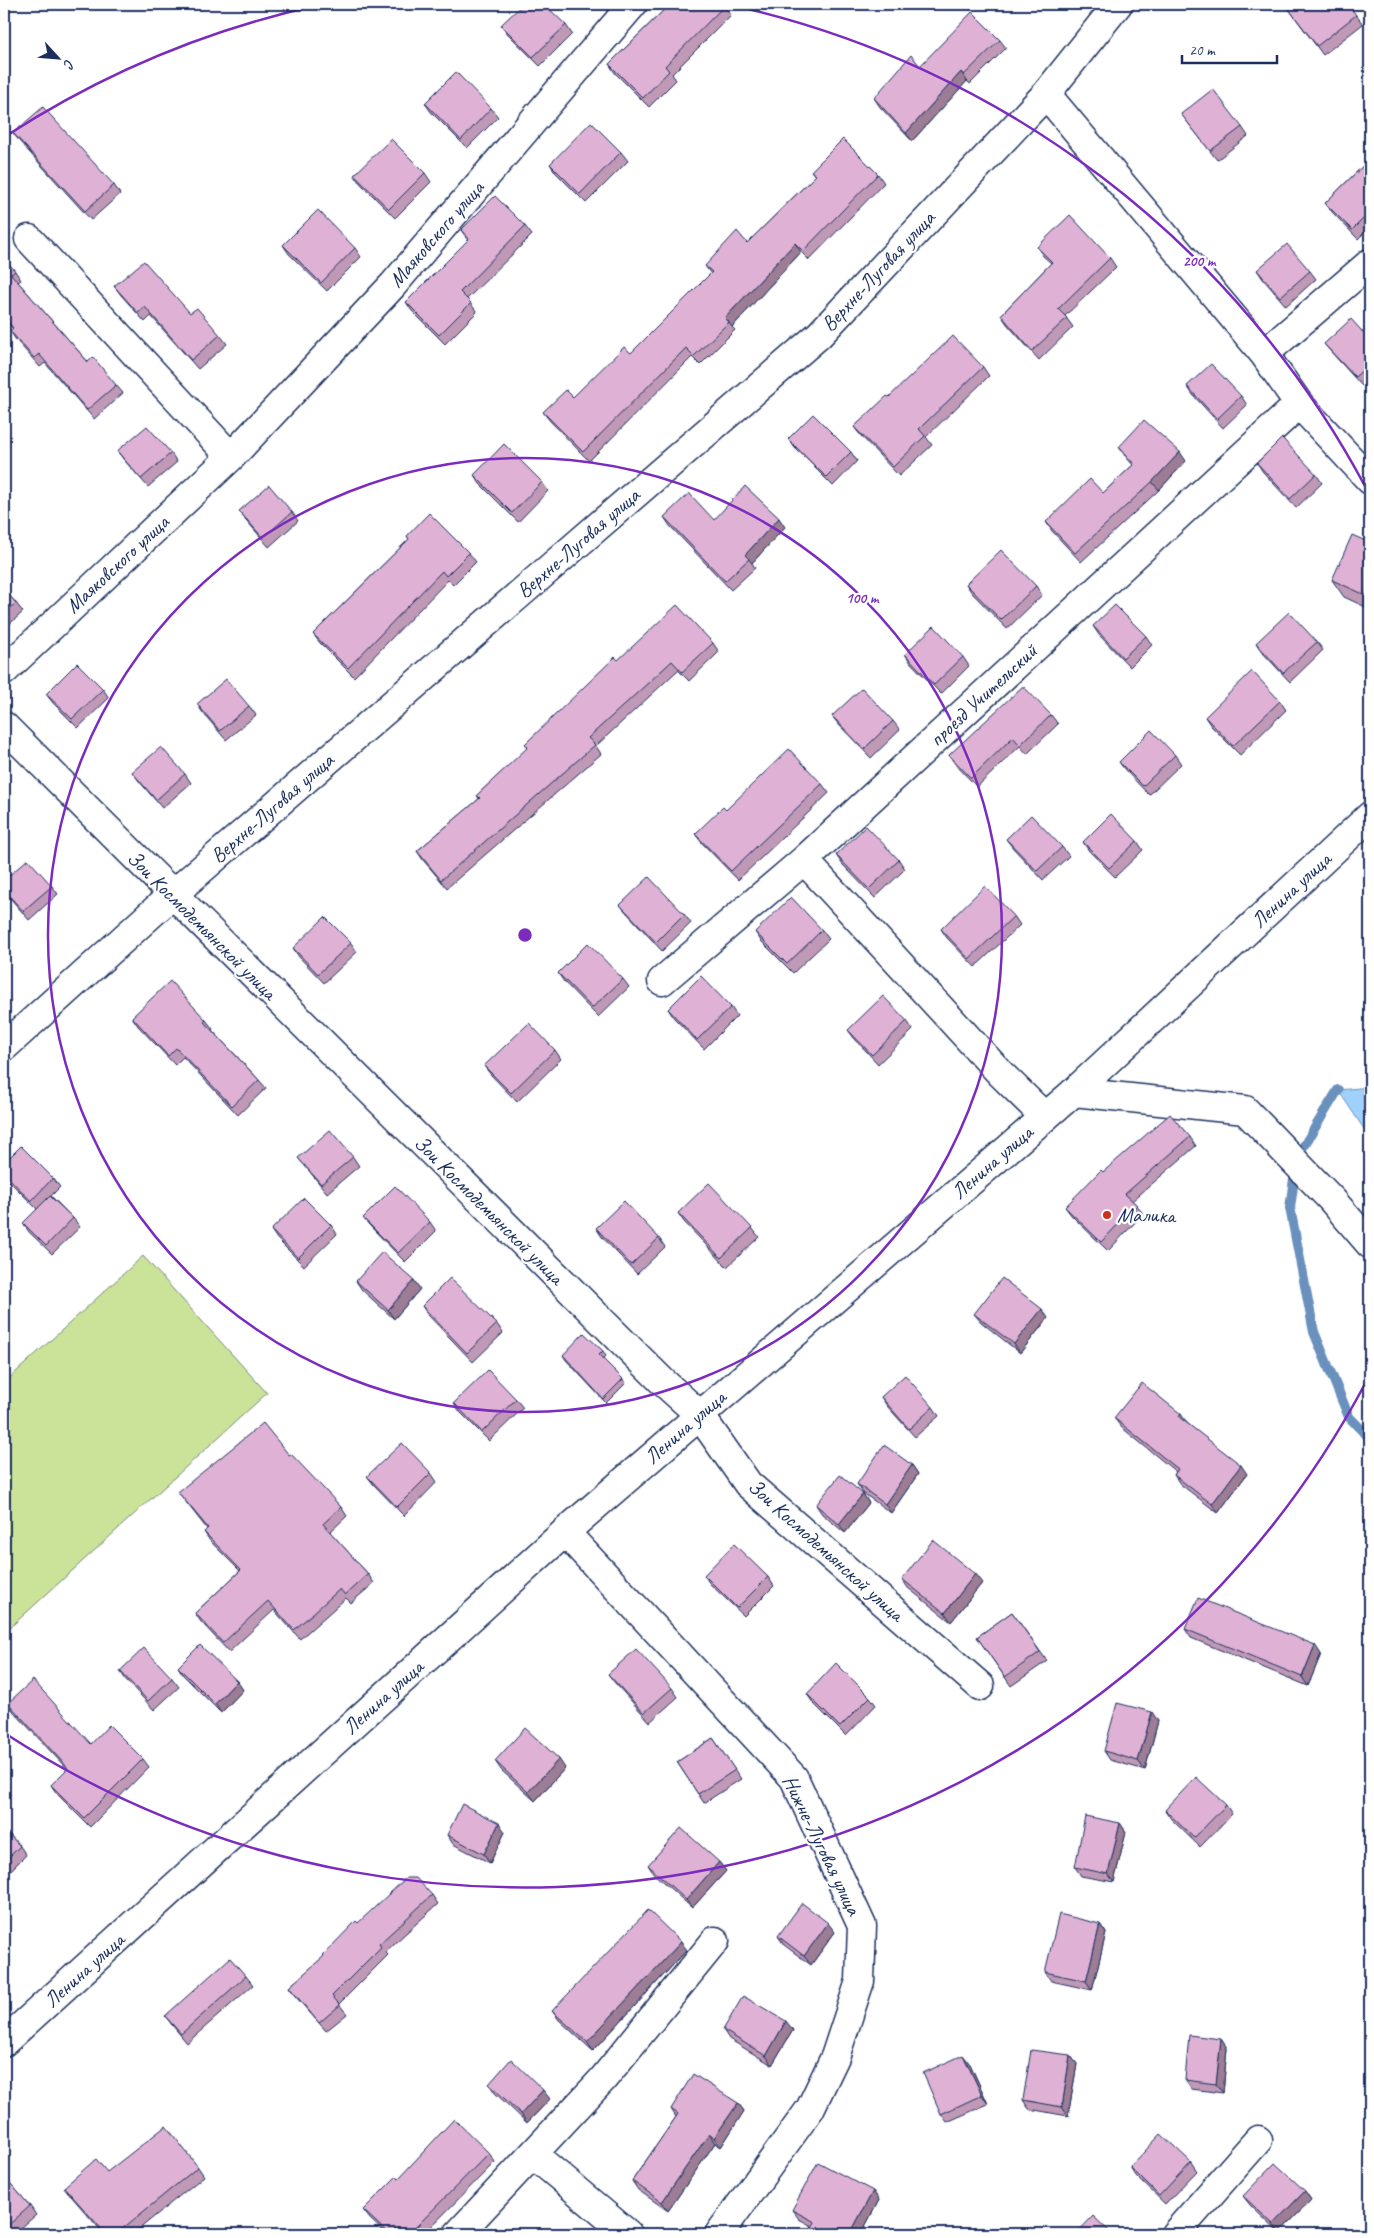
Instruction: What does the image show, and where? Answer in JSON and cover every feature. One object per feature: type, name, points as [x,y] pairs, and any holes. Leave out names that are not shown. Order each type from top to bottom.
[{"type":"street","name":"Маяковского улица","points":[[4,671],[231,457],[393,285],[633,4]]},
{"type":"street","name":"Верхне-Луговая улица","points":[[4,1047],[172,895],[819,335],[1046,94],[1118,4]]},
{"type":"street","points":[[1046,94],[1264,354],[1299,404],[1370,480]]},
{"type":"street","points":[[29,239],[231,457]]},
{"type":"street","points":[[1264,354],[1370,263]]},
{"type":"street","name":"проезд Учительский","points":[[662,981],[804,860],[1299,404]]},
{"type":"street","name":"Зои Космодемьянской улица","points":[[4,726],[661,1380],[700,1414],[748,1484],[980,1686]]},
{"type":"street","name":"Ленина улица","points":[[4,2042],[565,1532],[1074,1092],[1370,816]]},
{"type":"street","points":[[804,860],[1001,1074],[1045,1116]]},
{"type":"street","points":[[1074,1092],[1246,1110],[1332,1200],[1370,1244]]},
{"type":"street","name":"Нижне-Луговая улица","points":[[565,1532],[794,1778],[862,1926],[860,1982],[835,2057],[810,2109],[719,2234]]},
{"type":"street","points":[[458,2234],[534,2155],[603,2079],[715,1942]]},
{"type":"street","points":[[1175,2234],[1258,2140]]},
{"type":"street","points":[[534,2155],[628,2234]]},
{"type":"green space","points":[[143,1256],[267,1393],[4,1633],[4,1383]]},
{"type":"water","points":[[1370,1087],[1370,1138],[1338,1090]]},
{"type":"building","points":[[523,4],[544,4],[566,25],[533,57],[501,25]]},
{"type":"building","points":[[670,4],[722,4],[724,6],[665,66],[669,71],[643,98],[609,64]]},
{"type":"building","points":[[1285,4],[1348,4],[1356,15],[1317,46]]},
{"type":"building","points":[[972,12],[1000,40],[964,75],[961,72],[906,133],[874,98],[911,55],[920,66]]},
{"type":"building","points":[[456,72],[491,108],[461,140],[425,103]]},
{"type":"building","points":[[1213,89],[1242,127],[1210,151],[1181,114]]},
{"type":"building","points":[[43,107],[114,185],[85,211],[13,133]]},
{"type":"building","points":[[591,122],[621,152],[580,194],[550,164]]},
{"type":"building","points":[[391,139],[425,173],[389,209],[354,175]]},
{"type":"building","points":[[843,139],[878,174],[803,251],[795,243],[725,318],[729,322],[694,356],[686,348],[583,452],[543,412],[566,390],[573,397],[624,347],[631,353],[712,272],[705,266],[737,231],[747,243],[816,175],[811,171]]},
{"type":"building","points":[[1370,159],[1370,212],[1352,230],[1325,203]]},
{"type":"building","points":[[495,196],[525,226],[460,292],[471,303],[439,335],[406,302],[469,239],[461,230]]},
{"type":"building","points":[[318,210],[355,248],[321,283],[283,245]]},
{"type":"building","points":[[1070,215],[1110,258],[1058,309],[1067,318],[1032,351],[1001,315],[1052,262],[1037,247]]},
{"type":"building","points":[[1287,244],[1310,271],[1280,297],[1257,270]]},
{"type":"building","points":[[4,258],[15,271],[11,274],[88,362],[93,357],[116,385],[87,410],[39,354],[34,358],[10,331],[13,328],[4,317]]},
{"type":"building","points":[[144,261],[190,313],[197,308],[220,335],[191,360],[145,307],[138,313],[114,286]]},
{"type":"building","points":[[1351,319],[1370,340],[1370,363],[1355,377],[1324,344]]},
{"type":"building","points":[[953,336],[983,367],[919,429],[925,436],[893,467],[854,427],[887,396],[889,397]]},
{"type":"building","points":[[1211,364],[1241,396],[1217,419],[1187,386]]},
{"type":"building","points":[[813,414],[851,452],[826,477],[788,439]]},
{"type":"building","points":[[1144,420],[1180,452],[1152,482],[1075,553],[1046,522],[1090,479],[1103,493],[1134,464],[1119,447]]},
{"type":"building","points":[[147,426],[171,453],[141,479],[117,451]]},
{"type":"building","points":[[1282,438],[1316,474],[1290,499],[1257,463]]},
{"type":"building","points":[[504,444],[542,482],[512,513],[474,475]]},
{"type":"building","points":[[269,485],[292,512],[263,538],[239,511]]},
{"type":"building","points":[[745,486],[779,518],[745,555],[749,559],[725,581],[664,517],[689,493],[714,520]]},
{"type":"building","points":[[429,513],[469,553],[446,576],[442,571],[348,668],[313,634],[409,539],[407,536]]},
{"type":"building","points":[[1352,535],[1370,543],[1370,597],[1332,580]]},
{"type":"building","points":[[1001,550],[1036,586],[1001,620],[966,584]]},
{"type":"building","points":[[4,589],[16,603],[4,614]]},
{"type":"building","points":[[677,605],[713,643],[682,672],[672,661],[588,738],[595,745],[441,880],[417,851],[480,798],[477,795],[528,747],[525,744],[615,657],[618,660]]},
{"type":"building","points":[[1115,605],[1146,636],[1123,658],[1093,626]]},
{"type":"building","points":[[1289,612],[1317,642],[1283,673],[1256,643]]},
{"type":"building","points":[[934,626],[963,657],[934,685],[905,654]]},
{"type":"building","points":[[77,663],[103,689],[72,719],[46,694]]},
{"type":"building","points":[[1252,671],[1280,701],[1233,746],[1205,717]]},
{"type":"building","points":[[226,679],[249,706],[220,731],[197,704]]},
{"type":"building","points":[[1023,686],[1051,715],[1020,745],[1013,737],[971,778],[949,755]]},
{"type":"building","points":[[862,688],[893,721],[864,749],[832,716]]},
{"type":"building","points":[[1151,730],[1175,755],[1143,786],[1119,762]]},
{"type":"building","points":[[161,747],[185,774],[156,800],[132,772]]},
{"type":"building","points":[[789,749],[822,784],[731,871],[695,834],[723,807],[726,810]]},
{"type":"building","points":[[1111,814],[1137,841],[1109,868],[1083,842]]},
{"type":"building","points":[[1031,815],[1062,847],[1037,871],[1006,839]]},
{"type":"building","points":[[866,826],[899,860],[869,889],[836,855]]},
{"type":"building","points":[[28,859],[52,886],[23,911],[4,890],[4,880]]},
{"type":"building","points":[[649,877],[684,914],[656,942],[620,905]]},
{"type":"building","points":[[985,886],[1014,916],[969,959],[941,929]]},
{"type":"building","points":[[791,897],[822,930],[787,964],[755,932]]},
{"type":"building","points":[[325,917],[351,943],[318,974],[293,948]]},
{"type":"building","points":[[588,943],[623,979],[592,1008],[558,973]]},
{"type":"building","points":[[701,976],[731,1007],[697,1040],[668,1009]]},
{"type":"building","points":[[170,981],[206,1020],[204,1022],[259,1080],[232,1106],[176,1048],[168,1056],[132,1017]]},
{"type":"building","points":[[883,996],[907,1021],[872,1055],[848,1030]]},
{"type":"building","points":[[529,1023],[555,1050],[511,1093],[484,1066]]},
{"type":"building","points":[[1170,1114],[1190,1137],[1125,1194],[1137,1205],[1101,1242],[1065,1207],[1101,1170],[1103,1172]]},
{"type":"building","points":[[330,1130],[353,1157],[321,1184],[298,1158]]},
{"type":"building","points":[[21,1146],[53,1178],[31,1201],[4,1173],[4,1163]]},
{"type":"building","points":[[709,1183],[752,1228],[721,1258],[678,1213]]},
{"type":"building","points":[[395,1186],[430,1222],[398,1253],[363,1218]]},
{"type":"building","points":[[50,1196],[73,1218],[46,1246],[23,1223]]},
{"type":"building","points":[[304,1198],[331,1225],[298,1258],[271,1230]]},
{"type":"building","points":[[624,1201],[659,1238],[631,1265],[596,1228]]},
{"type":"building","points":[[382,1252],[414,1280],[388,1310],[356,1281]]},
{"type":"building","points":[[450,1278],[497,1324],[467,1353],[422,1306]]},
{"type":"building","points":[[1002,1278],[1042,1309],[1014,1344],[974,1314]]},
{"type":"building","points":[[584,1333],[603,1351],[599,1355],[623,1379],[603,1399],[563,1355]]},
{"type":"building","points":[[488,1370],[516,1399],[482,1432],[454,1403]]},
{"type":"building","points":[[905,1375],[933,1407],[909,1429],[881,1397]]},
{"type":"building","points":[[1142,1383],[1181,1414],[1179,1417],[1241,1465],[1212,1504],[1174,1475],[1178,1469],[1114,1418]]},
{"type":"building","points":[[263,1423],[289,1455],[291,1454],[341,1507],[323,1524],[368,1574],[345,1595],[340,1589],[294,1630],[268,1601],[223,1643],[195,1613],[241,1570],[204,1532],[208,1528],[178,1492]]},
{"type":"building","points":[[402,1443],[431,1473],[397,1507],[367,1476]]},
{"type":"building","points":[[884,1445],[912,1465],[885,1504],[857,1484]]},
{"type":"building","points":[[840,1475],[863,1494],[839,1524],[816,1505]]},
{"type":"building","points":[[933,1540],[975,1574],[945,1613],[902,1579]]},
{"type":"building","points":[[734,1544],[768,1577],[737,1608],[704,1575]]},
{"type":"building","points":[[1198,1598],[1315,1645],[1302,1677],[1185,1629]]},
{"type":"building","points":[[1012,1612],[1040,1652],[1005,1677],[977,1637]]},
{"type":"building","points":[[200,1645],[237,1681],[215,1704],[178,1667]]},
{"type":"building","points":[[144,1648],[172,1678],[148,1701],[120,1671]]},
{"type":"building","points":[[636,1649],[672,1688],[644,1713],[608,1674]]},
{"type":"building","points":[[836,1663],[870,1697],[840,1727],[807,1694]]},
{"type":"building","points":[[33,1680],[91,1744],[109,1725],[143,1759],[84,1818],[51,1785],[68,1768],[8,1703]]},
{"type":"building","points":[[1117,1703],[1152,1712],[1138,1761],[1104,1751]]},
{"type":"building","points":[[525,1728],[559,1759],[528,1792],[495,1761]]},
{"type":"building","points":[[713,1738],[735,1770],[698,1794],[677,1762]]},
{"type":"building","points":[[1196,1777],[1226,1805],[1194,1838],[1165,1810]]},
{"type":"building","points":[[462,1804],[499,1823],[484,1854],[447,1835]]},
{"type":"building","points":[[1085,1816],[1120,1823],[1108,1874],[1075,1867]]},
{"type":"building","points":[[681,1828],[719,1862],[686,1900],[648,1865]]},
{"type":"building","points":[[4,1829],[20,1846],[4,1862]]},
{"type":"building","points":[[406,1878],[416,1878],[432,1895],[379,1944],[381,1947],[332,1996],[340,2005],[319,2023],[289,1987],[324,1956],[356,1921],[358,1923]]},
{"type":"building","points":[[802,1903],[828,1923],[804,1956],[778,1936]]},
{"type":"building","points":[[648,1910],[681,1942],[587,2042],[552,2011]]},
{"type":"building","points":[[1059,1914],[1100,1924],[1086,1981],[1045,1972]]},
{"type":"building","points":[[230,1958],[246,1976],[181,2034],[165,2016]]},
{"type":"building","points":[[743,1996],[786,2021],[766,2056],[723,2030]]},
{"type":"building","points":[[1189,2035],[1221,2039],[1216,2084],[1185,2080]]},
{"type":"building","points":[[1031,2050],[1070,2055],[1062,2107],[1023,2100]]},
{"type":"building","points":[[963,2055],[982,2095],[941,2114],[923,2073]]},
{"type":"building","points":[[511,2059],[543,2090],[521,2114],[489,2084]]},
{"type":"building","points":[[693,2074],[738,2103],[714,2138],[709,2134],[662,2202],[632,2181],[678,2114],[671,2109]]},
{"type":"building","points":[[454,2119],[489,2153],[409,2234],[389,2234],[363,2210],[397,2176],[399,2178]]},
{"type":"building","points":[[166,2126],[198,2167],[116,2234],[106,2234],[64,2187],[96,2159],[107,2172]]},
{"type":"building","points":[[1161,2134],[1191,2162],[1159,2196],[1130,2167]]},
{"type":"building","points":[[818,2162],[873,2191],[850,2234],[808,2234],[815,2222],[792,2210]]},
{"type":"building","points":[[1275,2163],[1305,2191],[1273,2224],[1243,2196]]},
{"type":"building","points":[[4,2176],[30,2206],[4,2229]]},
{"type":"building","points":[[1093,2216],[1112,2234],[1076,2234]]},
{"type":"building","points":[[592,2230],[597,2234],[589,2234]]},
{"type":"waterway","points":[[1338,1090],[1297,1157],[1290,1208],[1314,1332],[1349,1417],[1370,1438]]},
{"type":"place","name":"Малика","points":[[1107,1215]]}]
